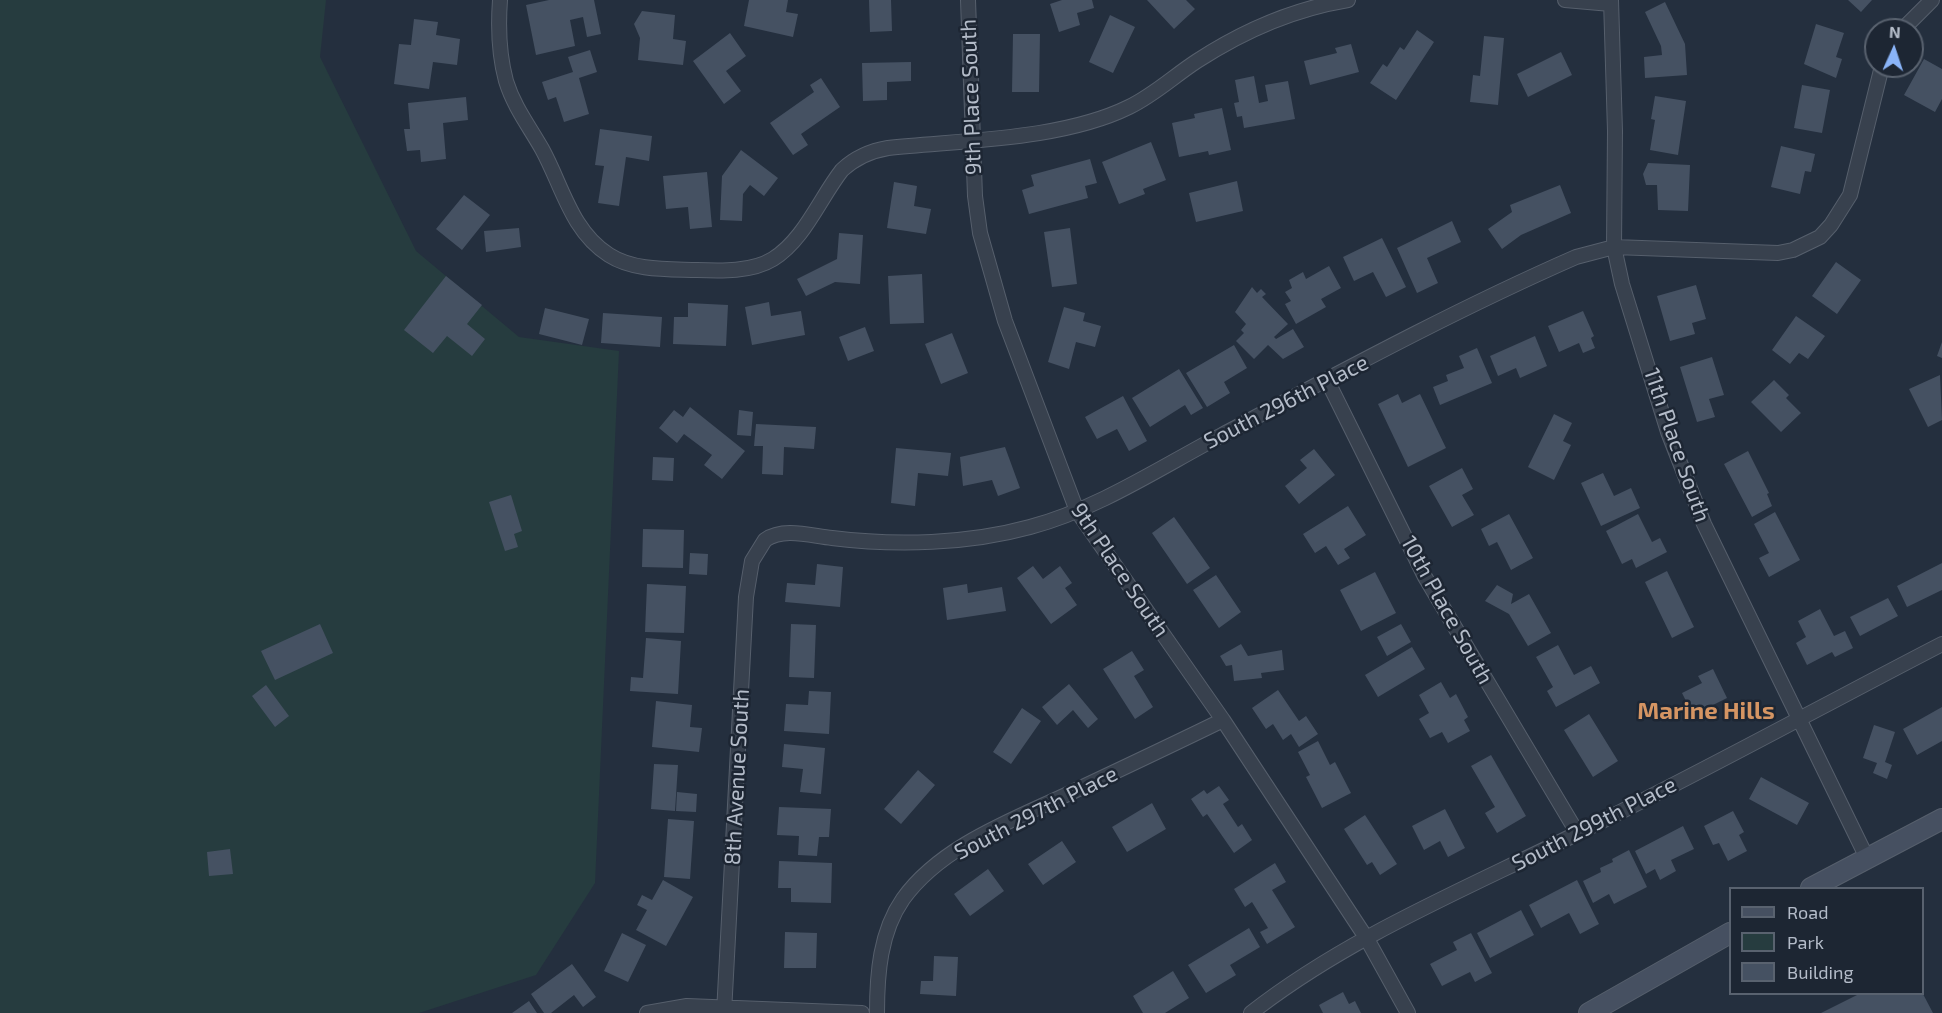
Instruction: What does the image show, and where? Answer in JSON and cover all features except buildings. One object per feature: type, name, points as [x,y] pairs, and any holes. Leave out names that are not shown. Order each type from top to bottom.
[{"type":"main road","points":[[1813,887],[1942,819]]},
{"type":"main road","points":[[1589,1013],[1729,934]]},
{"type":"street","points":[[500,0],[501,52],[512,99],[543,151],[575,219],[585,234],[608,255],[630,264],[700,270],[764,264],[788,247],[842,170],[860,156],[888,148],[1052,131],[1096,120],[1130,107],[1195,62],[1246,32],[1287,15],[1348,0]]},
{"type":"street","name":"9th Place South","points":[[968,0],[975,196],[988,269],[1005,321],[1077,511],[1223,720],[1367,939],[1408,1013]]},
{"type":"street","points":[[1565,0],[1611,2]]},
{"type":"street","points":[[1914,18],[1932,0]]},
{"type":"street","name":"11th Place South","points":[[1611,2],[1614,247],[1622,284],[1668,432],[1704,524],[1797,719],[1867,858]]},
{"type":"street","name":"South 296th Place","points":[[761,543],[769,537],[788,533],[865,541],[925,542],[975,537],[1030,527],[1077,511],[1327,380],[1576,257],[1614,247],[1760,254],[1793,250],[1808,244],[1831,225],[1850,195],[1879,78]]},
{"type":"street","name":"10th Place South","points":[[1327,380],[1425,577],[1578,834]]},
{"type":"street","name":"8th Avenue South","points":[[724,1011],[746,597],[752,561],[761,543]]},
{"type":"street","name":"South 299th Place","points":[[1251,1013],[1295,982],[1367,939],[1578,834],[1942,644]]},
{"type":"street","name":"South 297th Place","points":[[877,1013],[877,976],[884,940],[902,901],[925,872],[989,832],[1223,720]]},
{"type":"street","points":[[647,1013],[687,1006],[724,1011],[862,1013]]},
{"type":"green space","points":[[0,0],[326,0],[320,57],[416,251],[519,337],[619,351],[595,883],[536,975],[419,1013],[0,1013]]},
{"type":"district","name":"Marine Hills","points":[[1706,711]]}]
